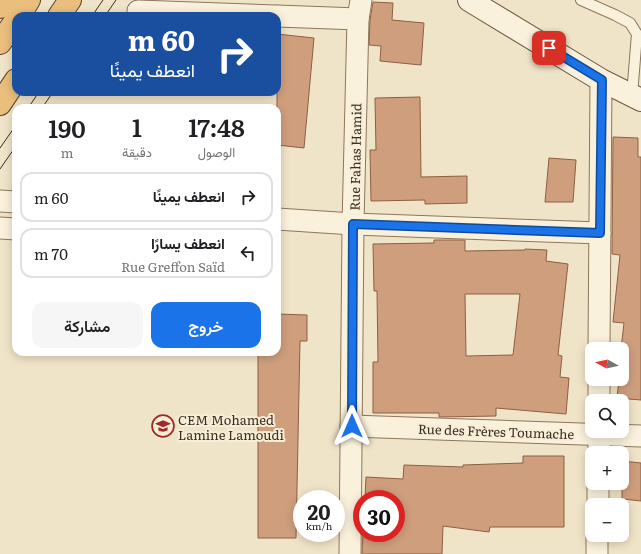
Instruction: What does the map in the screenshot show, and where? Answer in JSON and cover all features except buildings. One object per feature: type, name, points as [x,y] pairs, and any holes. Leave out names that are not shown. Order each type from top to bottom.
[{"type":"highway","points":[[0,7],[5,0]]},
{"type":"highway","points":[[22,12],[30,0]]},
{"type":"highway","points":[[62,12],[70,0]]},
{"type":"highway","points":[[0,43],[12,26]]},
{"type":"highway","points":[[0,104],[12,86]]},
{"type":"main road","points":[[469,0],[602,80],[636,97]]},
{"type":"street","points":[[281,15],[357,6]]},
{"type":"street","name":"Rue Fahas Hamid","points":[[350,554],[353,224],[357,6]]},
{"type":"street","points":[[138,11],[166,12]]},
{"type":"street","points":[[599,342],[602,80]]},
{"type":"street","points":[[0,201],[12,202]]},
{"type":"street","points":[[281,219],[353,224],[600,233]]},
{"type":"street","points":[[0,228],[12,228]]},
{"type":"street","name":"Rue des Frères Toumache","points":[[352,426],[599,440],[641,436]]},
{"type":"street","points":[[596,554],[597,542]]},
{"type":"lane","points":[[581,0],[630,23],[637,34],[636,97]]},
{"type":"tram line","points":[[95,12],[103,0]]},
{"type":"tram line","points":[[108,12],[116,0]]},
{"type":"tram line","points":[[31,104],[36,96]]},
{"type":"tram line","points":[[45,104],[50,96]]},
{"type":"tram line","points":[[0,148],[12,131]]},
{"type":"tram line","points":[[0,169],[12,152]]},
{"type":"place","name":"CEM Mohamed Lamine Lamoudi","points":[[163,426]]},
{"type":"route","points":[[352,426],[353,224],[600,233],[602,80],[549,48]]}]
